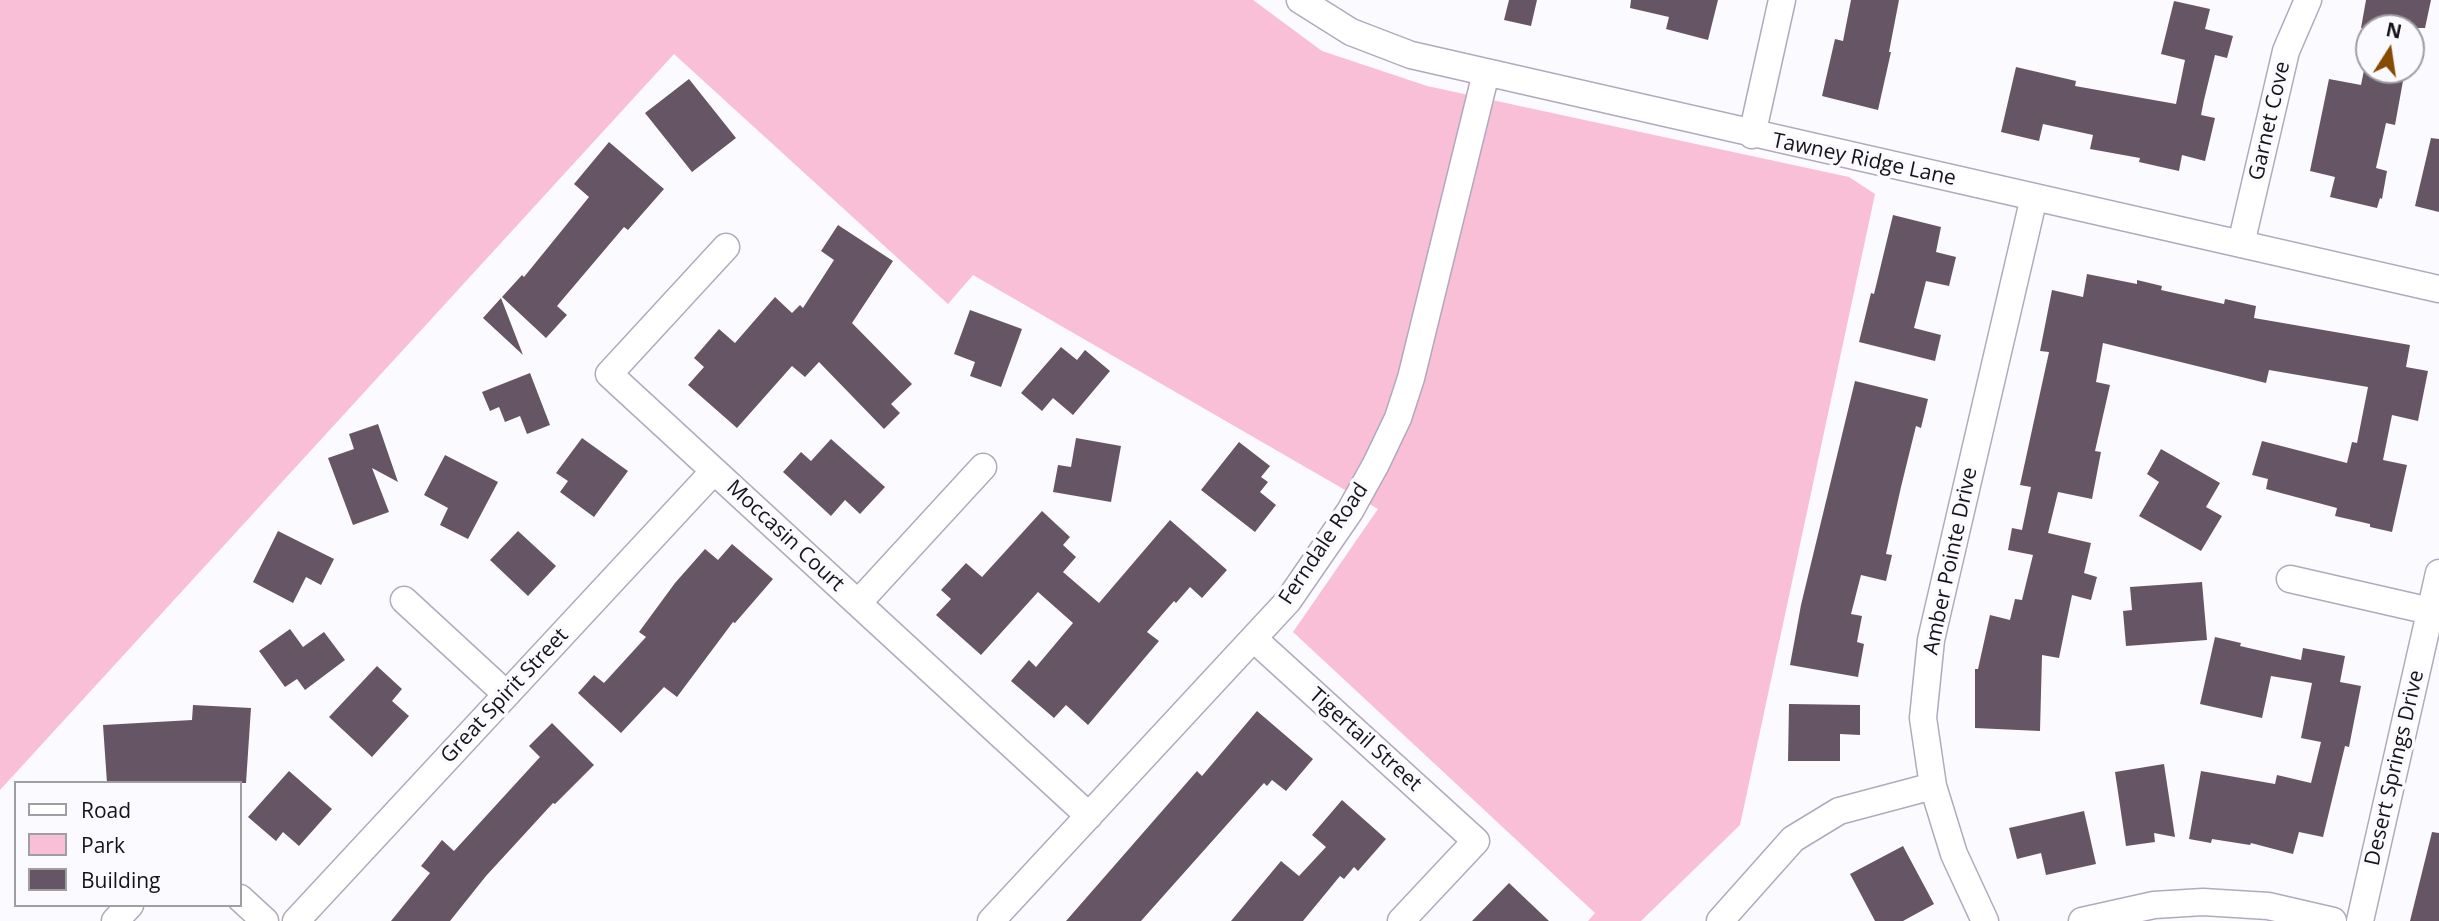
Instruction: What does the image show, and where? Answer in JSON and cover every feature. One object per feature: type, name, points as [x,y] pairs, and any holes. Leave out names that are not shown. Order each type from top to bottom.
[{"type":"street","name":"Tawney Ridge Lane","points":[[1300,0],[1351,32],[1411,55],[1752,135],[2439,289]]},
{"type":"street","points":[[1752,135],[1782,0]]},
{"type":"street","name":"Garnet Cove","points":[[2241,244],[2287,51],[2308,0]]},
{"type":"street","name":"Ferndale Road","points":[[992,921],[1288,601],[1316,562],[1376,464],[1398,418],[1411,378],[1486,73]]},
{"type":"street","name":"Amber Pointe Drive","points":[[1985,921],[1954,854],[1933,786],[1923,718],[1931,640],[2034,197]]},
{"type":"street","name":"Moccasin Court","points":[[726,247],[609,373],[1089,816]]},
{"type":"street","points":[[858,603],[983,467]]},
{"type":"street","name":"Great Spirit Street","points":[[296,921],[714,471]]},
{"type":"street","name":"Desert Springs Drive","points":[[2360,921],[2439,573]]},
{"type":"street","points":[[2290,579],[2430,611]]},
{"type":"street","points":[[404,600],[506,694]]},
{"type":"street","name":"Tigertail Street","points":[[1254,639],[1476,841],[1401,921]]},
{"type":"street","points":[[1720,921],[1793,839],[1839,811],[1933,786]]},
{"type":"street","points":[[242,900],[265,921]]},
{"type":"street","points":[[2082,921],[2154,905],[2203,902],[2268,906],[2333,921]]},
{"type":"street","points":[[115,921],[128,907]]},
{"type":"green space","points":[[0,0],[1253,0],[1322,51],[1427,86],[1849,177],[1875,194],[1740,825],[1641,921],[1588,921],[1595,913],[1293,632],[1378,509],[973,275],[948,304],[674,54],[0,790]]},
{"type":"building","points":[[1509,0],[1537,0],[1531,26],[1504,20]]},
{"type":"building","points":[[1631,0],[1718,0],[1708,40],[1666,29],[1669,17],[1630,8]]},
{"type":"building","points":[[1851,0],[1899,0],[1878,110],[1822,96],[1835,39],[1843,41]]},
{"type":"building","points":[[2366,0],[2431,0],[2425,28],[2425,14],[2364,14]]},
{"type":"building","points":[[2174,1],[2210,9],[2205,29],[2233,36],[2227,58],[2215,55],[2204,100],[2201,115],[2215,118],[2205,161],[2182,155],[2179,171],[2139,162],[2140,158],[2090,149],[2093,135],[2043,124],[2039,141],[2001,132],[2016,67],[2076,81],[2075,86],[2176,104],[2185,60],[2161,54]]},
{"type":"building","points":[[689,79],[736,138],[692,172],[645,113]]},
{"type":"building","points":[[2329,79],[2361,85],[2402,84],[2395,125],[2386,123],[2376,168],[2387,171],[2382,199],[2380,198],[2377,208],[2330,197],[2335,177],[2310,171]]},
{"type":"building","points":[[2431,138],[2439,139],[2439,212],[2415,206]]},
{"type":"building","points":[[609,142],[664,189],[628,230],[624,227],[557,306],[567,315],[546,338],[502,297],[522,275],[524,277],[589,197],[574,184]]},
{"type":"building","points":[[1893,215],[1941,227],[1936,252],[1956,257],[1949,286],[1926,281],[1914,328],[1941,335],[1935,361],[1859,342]]},
{"type":"building","points":[[838,225],[893,261],[852,323],[912,384],[891,404],[900,413],[884,429],[819,362],[805,377],[792,366],[737,428],[688,385],[704,367],[694,358],[719,329],[735,343],[775,297],[792,313],[800,305],[803,308],[834,260],[821,251]]},
{"type":"building","points":[[2087,274],[2137,284],[2137,280],[2162,286],[2161,290],[2224,304],[2225,299],[2256,306],[2254,318],[2410,345],[2406,367],[2428,371],[2418,421],[2392,415],[2383,460],[2407,465],[2392,532],[2335,516],[2337,508],[2266,489],[2268,479],[2252,475],[2262,441],[2347,463],[2352,442],[2357,443],[2368,387],[2269,370],[2266,383],[2103,343],[2096,382],[2110,385],[2095,451],[2101,452],[2092,499],[2058,492],[2048,533],[2091,543],[2084,573],[2097,577],[2091,600],[2072,595],[2059,658],[2042,655],[2040,731],[1975,728],[1975,669],[1978,669],[1990,615],[2010,620],[2015,599],[2022,600],[2033,555],[2008,550],[2012,528],[2022,530],[2031,487],[2020,485],[2049,352],[2040,351],[2052,290],[2083,297]]},
{"type":"building","points":[[501,298],[523,355],[483,318]]},
{"type":"building","points":[[970,310],[1022,329],[1001,387],[970,376],[975,362],[954,354]]},
{"type":"building","points":[[1061,347],[1077,360],[1085,350],[1110,371],[1073,415],[1053,398],[1042,411],[1021,393]]},
{"type":"building","points":[[530,373],[550,425],[527,434],[520,416],[505,422],[499,407],[490,411],[482,392]]},
{"type":"building","points":[[1855,381],[1928,399],[1921,428],[1916,426],[1901,487],[1886,554],[1892,555],[1886,581],[1861,575],[1851,614],[1862,616],[1857,642],[1864,644],[1858,677],[1790,665],[1801,605]]},
{"type":"building","points":[[378,424],[398,482],[372,468],[389,512],[353,525],[328,458],[354,449],[349,434]]},
{"type":"building","points":[[582,438],[628,471],[594,517],[560,492],[568,481],[556,473]]},
{"type":"building","points":[[1076,438],[1121,446],[1111,502],[1053,492],[1058,465],[1071,467]]},
{"type":"building","points":[[831,439],[885,487],[860,514],[845,500],[831,516],[783,472],[801,452],[811,461]]},
{"type":"building","points":[[1239,442],[1270,466],[1261,477],[1268,482],[1260,492],[1276,505],[1255,532],[1201,490]]},
{"type":"building","points":[[2161,449],[2220,483],[2206,507],[2222,516],[2201,551],[2139,516],[2159,482],[2147,474]]},
{"type":"building","points":[[445,455],[498,482],[468,539],[440,525],[448,508],[424,495]]},
{"type":"building","points":[[1042,511],[1070,537],[1063,545],[1076,557],[1063,572],[1099,603],[1170,520],[1227,570],[1202,598],[1190,587],[1176,603],[1174,601],[1147,632],[1159,641],[1088,725],[1066,705],[1054,718],[1011,681],[1029,660],[1036,667],[1073,623],[1038,592],[981,655],[936,615],[951,599],[941,590],[966,563],[982,577]]},
{"type":"building","points":[[278,531],[334,559],[321,585],[306,577],[293,603],[253,582]]},
{"type":"building","points":[[518,531],[556,566],[528,596],[490,560]]},
{"type":"building","points":[[732,544],[773,579],[735,623],[733,622],[677,697],[664,687],[621,733],[578,693],[594,675],[604,683],[646,637],[639,632],[675,583],[705,549],[718,560]]},
{"type":"building","points":[[2202,582],[2207,640],[2126,646],[2123,611],[2132,610],[2130,587]]},
{"type":"building","points":[[290,629],[303,647],[324,632],[345,660],[305,690],[297,679],[285,687],[259,651]]},
{"type":"building","points":[[2215,637],[2241,643],[2240,646],[2301,660],[2303,648],[2345,656],[2340,682],[2361,686],[2349,747],[2345,746],[2323,837],[2299,832],[2293,854],[2251,843],[2212,839],[2211,843],[2189,839],[2201,771],[2275,784],[2277,775],[2311,783],[2321,742],[2301,738],[2312,683],[2271,676],[2262,718],[2200,704]]},
{"type":"building","points":[[377,666],[402,689],[392,701],[409,716],[372,757],[329,717]]},
{"type":"building","points":[[1789,704],[1860,705],[1860,735],[1840,734],[1840,761],[1788,761]]},
{"type":"building","points":[[193,705],[251,708],[246,783],[107,781],[103,725],[192,720]]},
{"type":"building","points":[[1257,711],[1313,759],[1286,791],[1272,780],[1267,786],[1264,783],[1141,921],[1066,921],[1197,771],[1202,776]]},
{"type":"building","points":[[552,723],[594,765],[553,803],[486,876],[450,921],[391,921],[430,873],[421,866],[442,840],[454,851],[540,757],[529,746]]},
{"type":"building","points":[[2164,764],[2175,837],[2154,833],[2155,842],[2126,846],[2115,772]]},
{"type":"building","points":[[289,771],[332,809],[299,846],[283,832],[276,841],[248,817]]},
{"type":"building","points":[[1342,800],[1386,839],[1358,871],[1354,867],[1344,879],[1340,876],[1303,921],[1231,921],[1281,861],[1299,876],[1326,847],[1312,835]]},
{"type":"building","points":[[2084,811],[2096,864],[2046,875],[2041,853],[2017,859],[2009,828]]},
{"type":"building","points":[[2432,832],[2439,833],[2439,921],[2410,921]]},
{"type":"building","points":[[1903,846],[1934,904],[1903,921],[1875,921],[1850,874]]},
{"type":"building","points":[[1509,883],[1549,921],[1472,921]]}]
